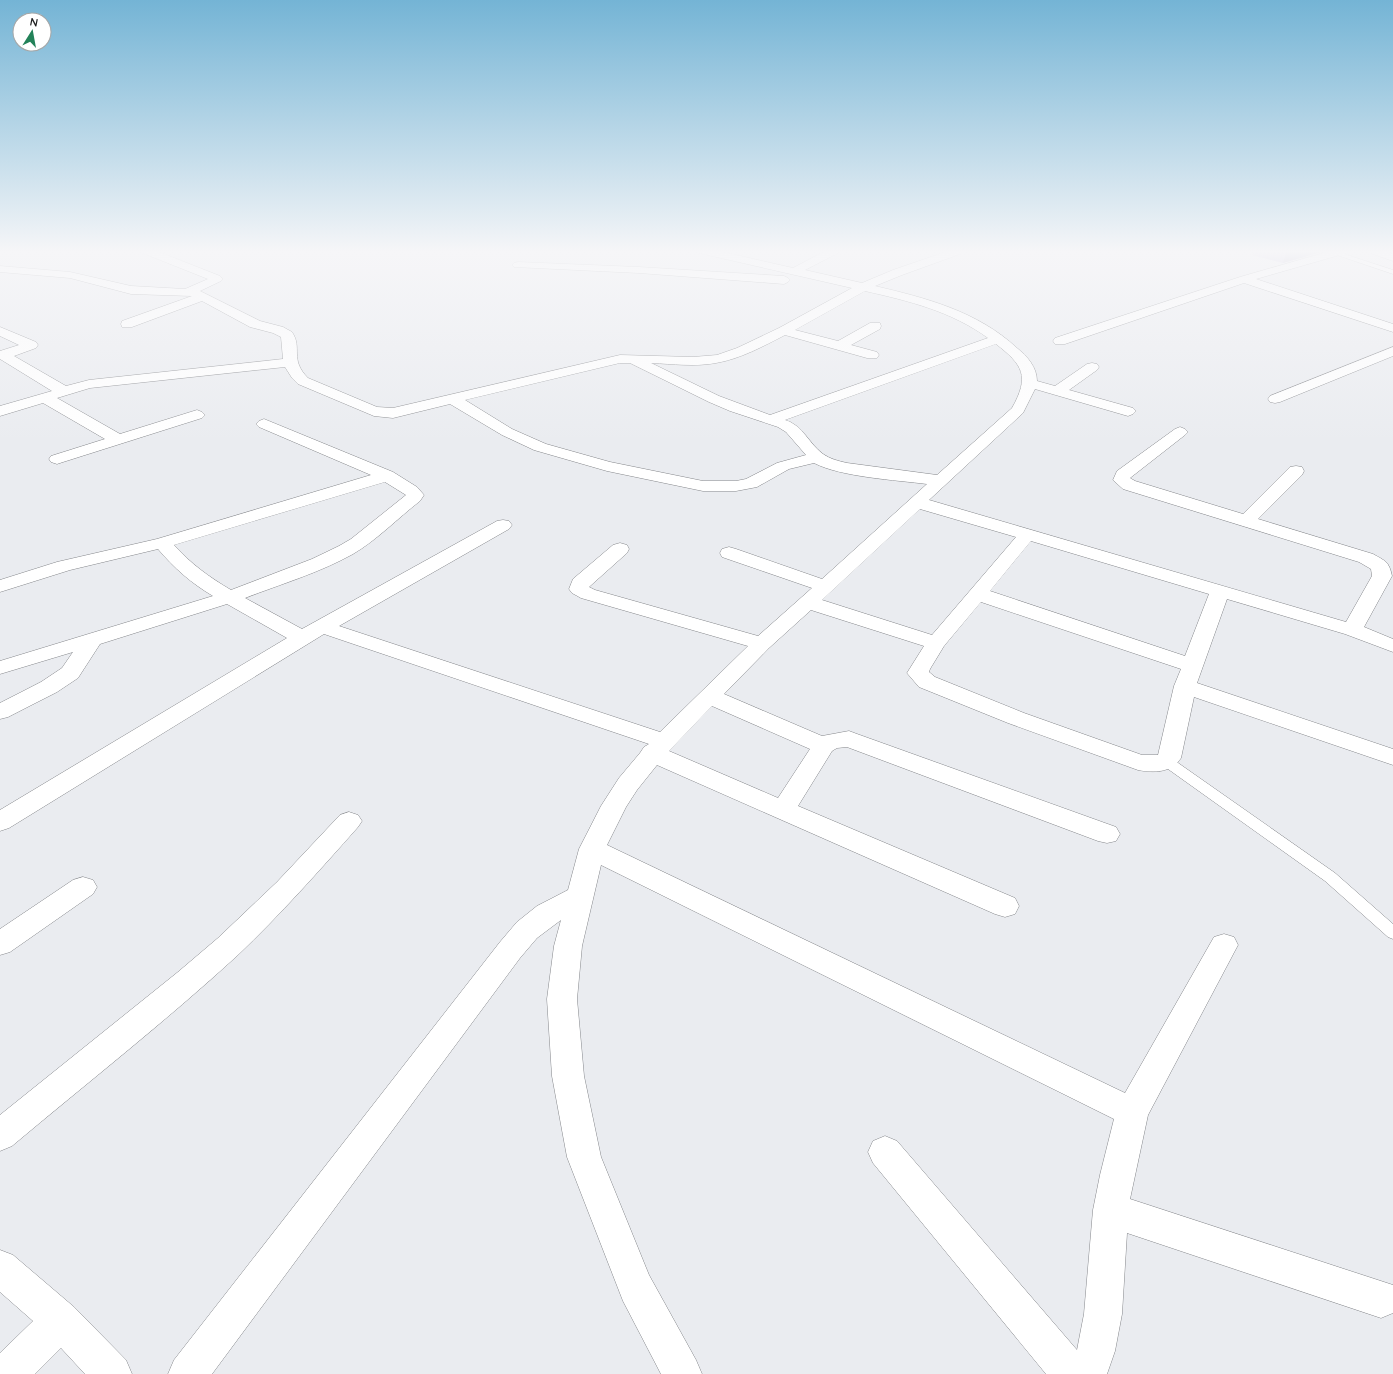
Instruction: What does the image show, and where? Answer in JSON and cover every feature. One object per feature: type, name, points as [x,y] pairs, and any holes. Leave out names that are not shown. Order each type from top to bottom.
[{"type":"main road","points":[[127,324],[154,314]]},
{"type":"main road","points":[[237,314],[255,324],[278,330],[287,335],[289,362],[294,373],[303,380],[382,413],[399,413],[606,362],[630,358],[697,361],[717,359],[733,354],[785,331],[815,314]]},
{"type":"main road","points":[[682,1374],[636,1288],[584,1157],[568,1076],[562,999],[568,946],[579,897],[592,849],[614,806],[628,784],[658,747],[762,644],[1018,410],[1028,392],[1030,374],[1026,365],[1014,352],[997,338],[958,314]]},
{"type":"main road","points":[[1060,341],[1140,314]]},
{"type":"main road","points":[[1351,314],[1393,328]]},
{"type":"main road","points":[[839,346],[875,326]]},
{"type":"main road","points":[[0,331],[30,346],[1,355]]},
{"type":"main road","points":[[785,331],[872,355]]},
{"type":"main road","points":[[770,420],[997,338]]},
{"type":"main road","points":[[1275,399],[1393,351]]},
{"type":"main road","points":[[1,355],[7,357],[62,391]]},
{"type":"main road","points":[[630,358],[714,399],[791,429],[816,457],[827,463],[846,468],[940,481]]},
{"type":"main road","points":[[0,411],[62,391],[102,382],[289,362]]},
{"type":"main road","points":[[1056,391],[1092,367]]},
{"type":"main road","points":[[1029,383],[1128,411]]},
{"type":"main road","points":[[44,397],[117,439]]},
{"type":"main road","points":[[454,400],[507,432],[540,447],[607,466],[703,486],[736,486],[751,483],[783,466],[816,457]]},
{"type":"main road","points":[[57,459],[197,415]]},
{"type":"main road","points":[[0,668],[229,597],[320,563],[357,543],[414,498],[415,494],[412,491],[387,476],[264,424]]},
{"type":"main road","points":[[1180,432],[1123,475],[1121,480],[1129,485],[1366,558],[1380,566],[1382,576],[1352,630]]},
{"type":"main road","points":[[1246,521],[1296,472]]},
{"type":"main road","points":[[0,586],[64,566],[162,543],[387,476]]},
{"type":"main road","points":[[918,502],[1352,630],[1393,646]]},
{"type":"main road","points":[[0,822],[302,638],[503,525]]},
{"type":"main road","points":[[1028,534],[936,643],[918,671],[919,676],[927,682],[1016,718],[1138,762],[1155,764],[1166,762],[1169,758],[1189,676],[1220,591]]},
{"type":"main road","points":[[162,543],[180,563],[198,577],[229,597],[302,638]]},
{"type":"main road","points":[[620,549],[580,583],[579,589],[588,594],[762,644]]},
{"type":"main road","points":[[729,553],[825,586]]},
{"type":"main road","points":[[978,594],[1393,757]]},
{"type":"main road","points":[[808,602],[936,643]]},
{"type":"main road","points":[[322,627],[658,747],[784,810],[1004,906]]},
{"type":"main road","points":[[0,712],[49,687],[70,673],[92,640]]},
{"type":"main road","points":[[709,696],[824,746]]},
{"type":"main road","points":[[784,810],[824,746],[831,741],[849,740],[1107,834]]},
{"type":"main road","points":[[0,1135],[188,981],[228,946],[287,889],[349,820]]},
{"type":"main road","points":[[592,849],[1132,1112]]},
{"type":"main road","points":[[0,944],[84,887]]},
{"type":"main road","points":[[188,1374],[510,950],[528,930],[547,914],[579,897]]},
{"type":"main road","points":[[1087,1374],[1096,1351],[1103,1314],[1111,1210],[1117,1175],[1132,1112],[1224,945]]},
{"type":"main road","points":[[885,1152],[1071,1374]]},
{"type":"main road","points":[[1111,1210],[1381,1299]]},
{"type":"main road","points":[[0,1268],[61,1320],[112,1374]]},
{"type":"main road","points":[[7,1374],[61,1320]]},
{"type":"lane","points":[[1166,762],[1330,876],[1393,933]]}]
